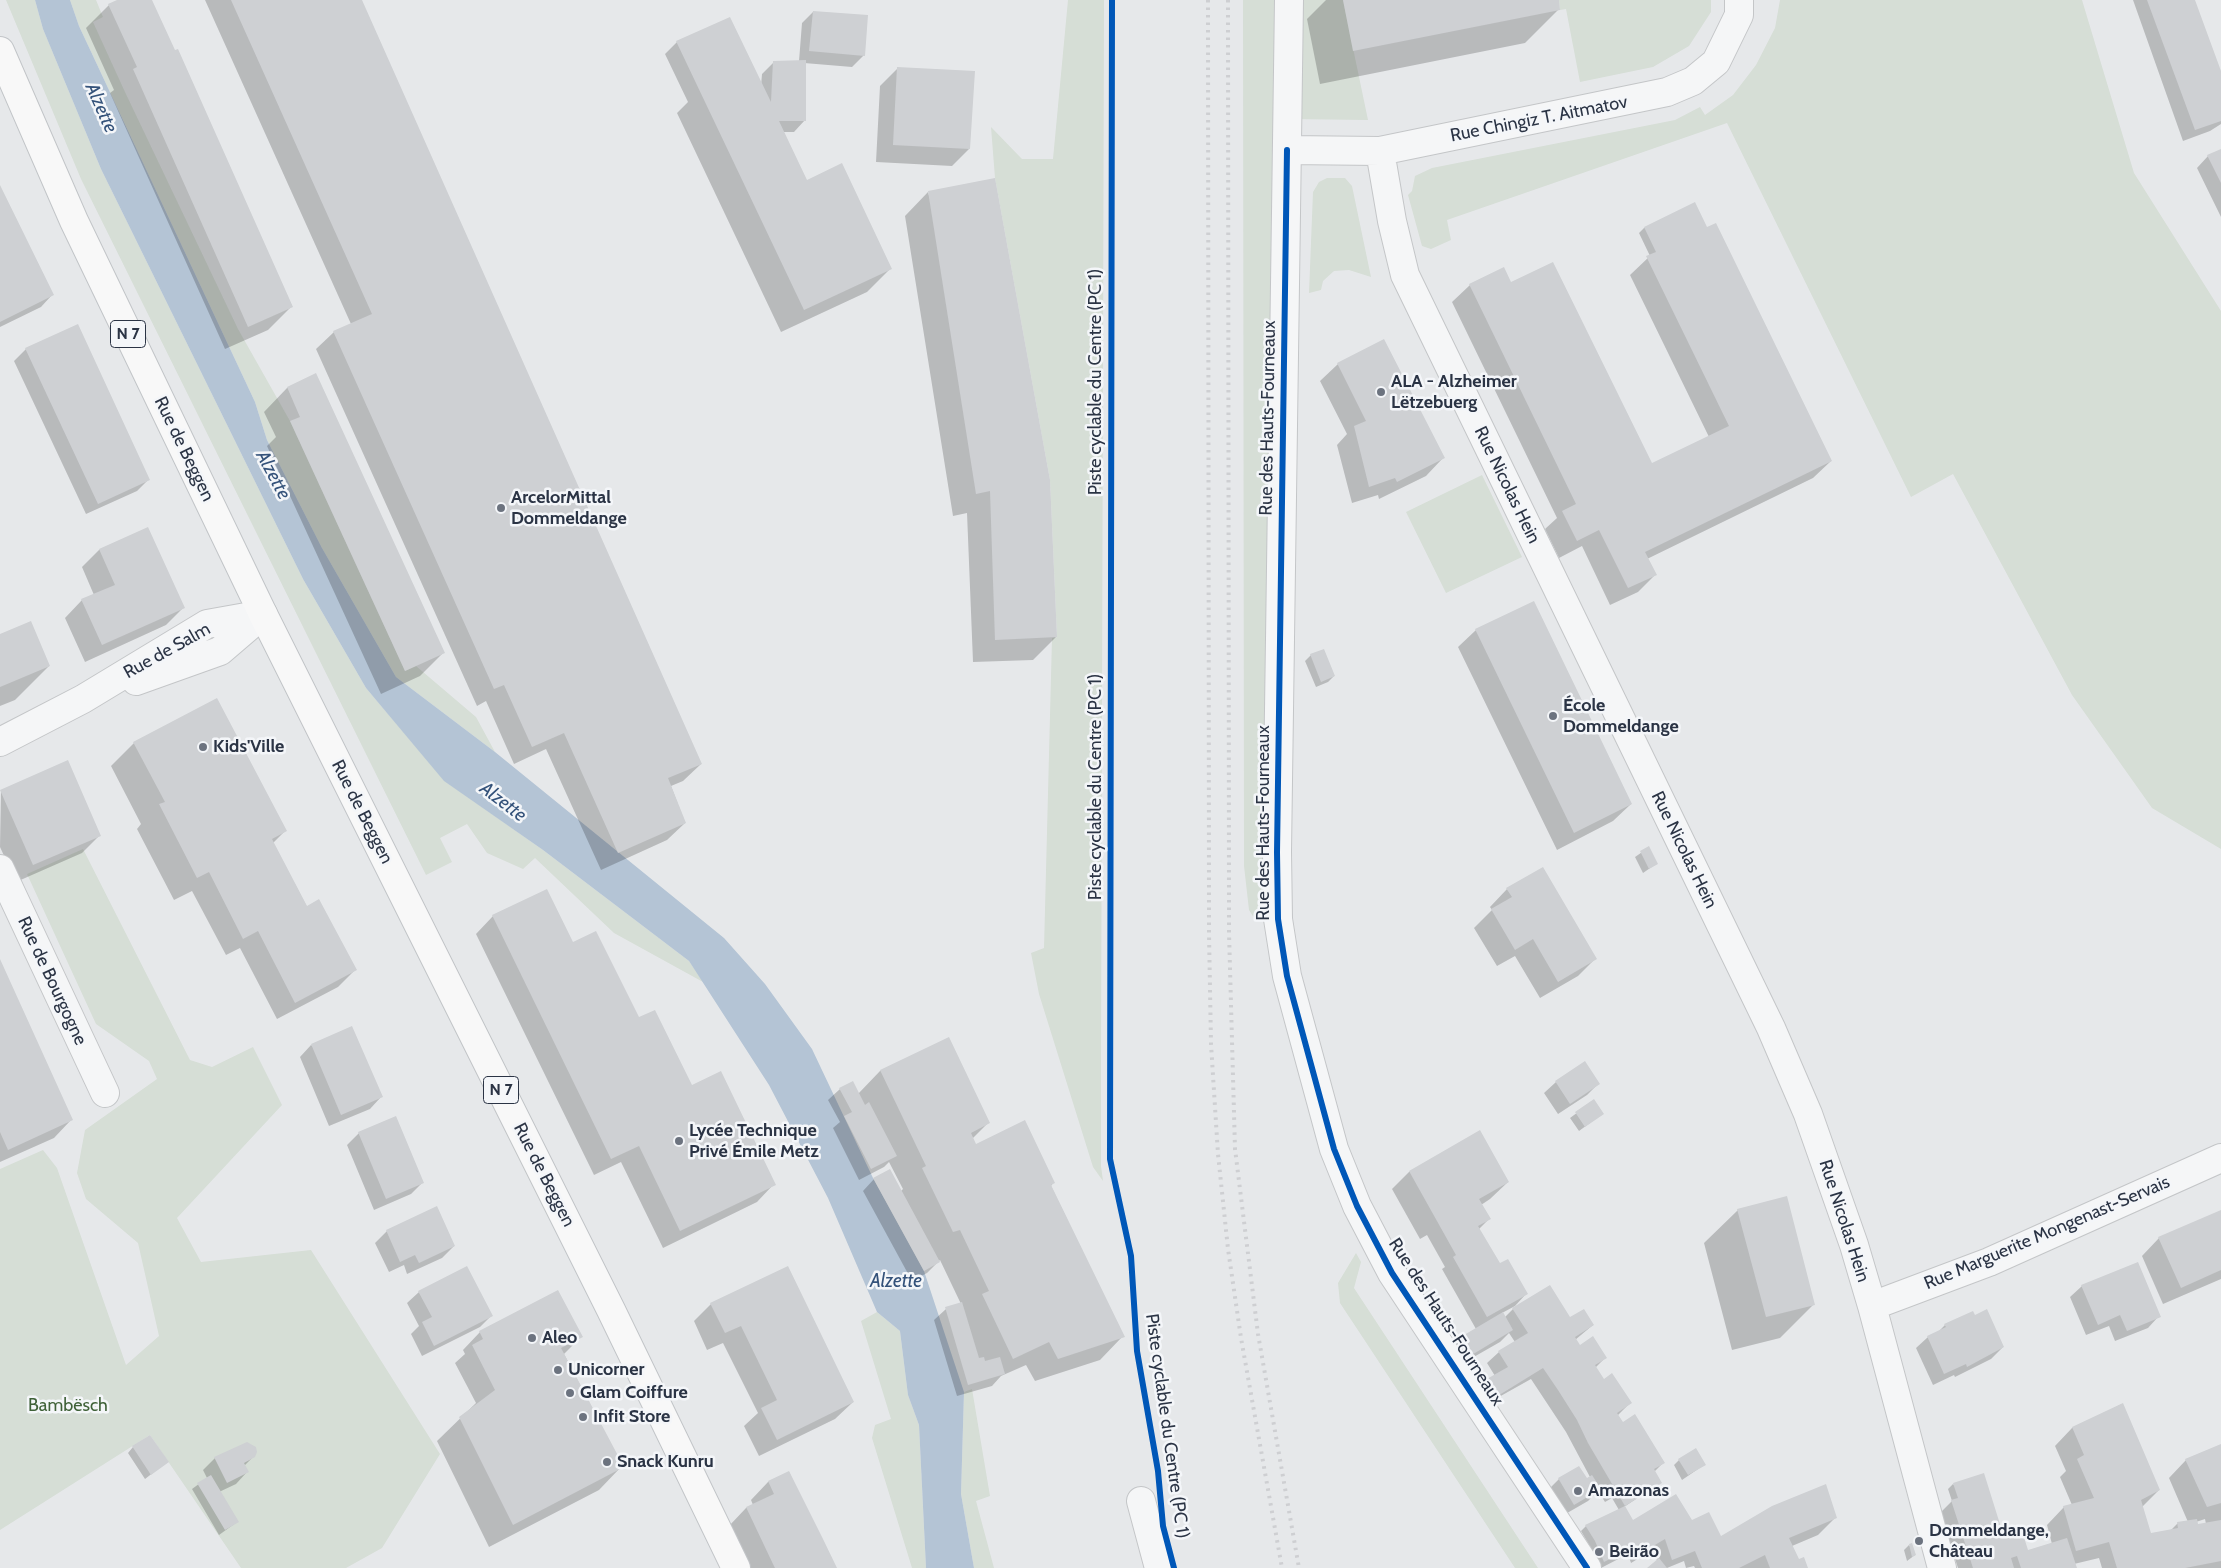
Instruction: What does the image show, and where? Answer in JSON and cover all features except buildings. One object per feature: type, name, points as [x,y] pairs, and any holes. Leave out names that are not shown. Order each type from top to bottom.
[{"type":"main road","name":"Rue de Beggen","points":[[0,51],[74,221],[263,614],[612,1310],[736,1568]]},
{"type":"street","name":"Rue des Hauts-Fourneaux","points":[[1289,0],[1277,852],[1278,919],[1287,976],[1334,1149],[1362,1214],[1392,1273],[1587,1568]]},
{"type":"street","name":"Rue Chingiz T. Aitmatov","points":[[1287,150],[1380,151],[1667,92],[1693,81],[1716,62],[1739,15],[1739,0]]},
{"type":"street","name":"Rue Nicolas Hein","points":[[1380,151],[1392,221],[1405,275],[1771,1028],[1808,1114],[1854,1245],[1942,1568]]},
{"type":"street","name":"Rue de Salm","points":[[0,742],[83,699],[207,624],[263,614]]},
{"type":"street","name":"Rue de Bourgogne","points":[[0,869],[105,1093]]},
{"type":"street","name":"Rue Marguerite Mongenast-Servais","points":[[1872,1306],[1989,1262],[2221,1158]]},
{"type":"street","points":[[1141,1501],[1159,1568]]},
{"type":"green space","points":[[6,0],[35,0],[43,29],[101,169],[303,579],[366,688],[445,781],[543,850],[689,961],[703,982],[614,933],[535,858],[523,869],[487,853],[467,824],[440,838],[452,862],[426,875],[81,179]]},
{"type":"green space","points":[[70,0],[96,0],[103,17],[93,22],[125,92],[238,329],[290,421],[405,671],[416,666],[476,717],[495,752],[396,677],[322,548],[267,440],[255,402],[79,26]]},
{"type":"green space","points":[[1068,0],[1104,0],[1101,1066],[1101,1166],[1103,1181],[1093,1167],[1039,994],[1031,953],[1044,948],[1052,638],[1057,637],[1050,480],[995,178],[991,127],[1022,159],[1053,159]]},
{"type":"green space","points":[[1243,0],[1343,0],[1368,120],[1288,119],[1278,919],[1256,921],[1249,910],[1244,866]]},
{"type":"green space","points":[[1559,0],[1711,0],[1711,12],[1689,46],[1653,67],[1580,82],[1566,9],[1560,10]]},
{"type":"green space","points":[[1780,0],[2082,0],[2134,173],[2221,311],[2221,849],[2152,808],[2072,695],[1953,474],[1911,497],[1727,123],[1447,220],[1451,240],[1431,249],[1422,246],[1408,195],[1412,191],[1415,176],[1432,168],[1675,120],[1700,107],[1705,115],[1733,95],[1756,65],[1775,28]]},
{"type":"green space","points":[[1327,178],[1345,178],[1352,186],[1371,277],[1349,270],[1334,271],[1323,281],[1321,290],[1309,293],[1313,192],[1319,182]]},
{"type":"green space","points":[[1482,475],[1522,557],[1446,593],[1406,512]]},
{"type":"green space","name":"Bambësch","points":[[83,849],[190,1060],[212,1067],[253,1047],[282,1105],[177,1218],[201,1262],[311,1250],[440,1454],[382,1548],[346,1568],[241,1568],[150,1435],[0,1530],[0,1169],[43,1150],[57,1168],[126,1365],[159,1336],[138,1243],[86,1199],[77,1173],[85,1130],[157,1079],[149,1061],[96,1024],[27,874]]},
{"type":"green space","points":[[1356,1253],[1361,1262],[1354,1288],[1538,1568],[1515,1568],[1340,1303],[1338,1283]]},
{"type":"green space","points":[[877,1312],[900,1331],[908,1395],[919,1425],[926,1568],[912,1568],[872,1438],[875,1425],[891,1419],[861,1321]]},
{"type":"green space","points":[[972,1389],[990,1496],[976,1501],[994,1568],[974,1568],[961,1494],[964,1392]]},
{"type":"water","name":"Alzette","points":[[35,0],[70,0],[79,26],[255,402],[267,440],[322,548],[396,677],[495,752],[724,938],[765,984],[812,1049],[873,1178],[924,1271],[964,1392],[961,1494],[974,1568],[926,1568],[919,1425],[908,1395],[900,1331],[877,1312],[828,1198],[769,1085],[689,961],[543,850],[444,781],[366,688],[303,579],[101,169],[43,29]]},
{"type":"railway","points":[[1208,0],[1209,933],[1211,1044],[1218,1154],[1228,1249],[1241,1338],[1282,1568]]},
{"type":"railway","points":[[1228,0],[1229,932],[1235,1149],[1258,1334],[1299,1568]]},
{"type":"cycle path","name":"Piste cyclable du Centre (PC 1)","points":[[1112,0],[1110,1159],[1131,1256],[1137,1351],[1158,1471],[1163,1526],[1174,1568]]},
{"type":"cycle path","points":[[1287,150],[1277,852],[1278,919],[1287,976],[1334,1149],[1357,1206],[1392,1273],[1587,1568]]},
{"type":"place","name":"ALA - Alzheimer Lëtzebuerg","points":[[1381,392]]},
{"type":"place","name":"ArcelorMittal Dommeldange","points":[[501,508]]},
{"type":"place","name":"École Dommeldange","points":[[1553,716]]},
{"type":"place","name":"Kids'Ville","points":[[203,747]]},
{"type":"place","name":"Lycée Technique Privé Émile Metz","points":[[679,1141]]},
{"type":"place","name":"Aleo","points":[[532,1338]]},
{"type":"place","name":"Unicorner","points":[[558,1370]]},
{"type":"place","name":"Glam Coiffure","points":[[570,1393]]},
{"type":"place","name":"Infit Store","points":[[583,1417]]},
{"type":"place","name":"Snack Kunru","points":[[607,1462]]},
{"type":"place","name":"Amazonas","points":[[1578,1491]]},
{"type":"place","name":"Dommeldange, Château","points":[[1919,1541]]},
{"type":"place","name":"Beirão","points":[[1599,1552]]}]
